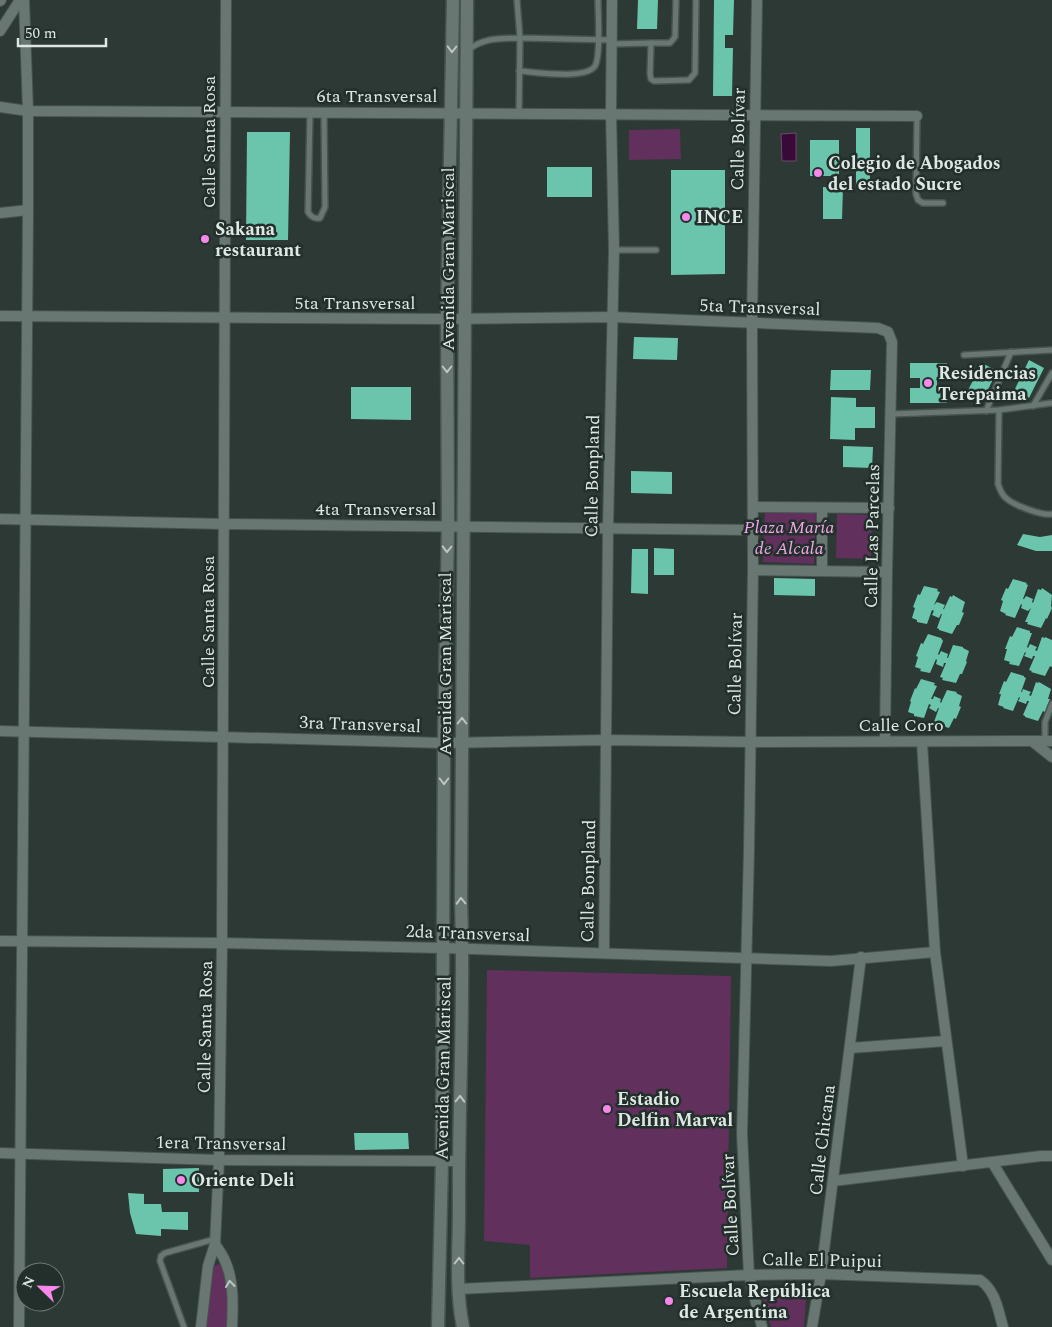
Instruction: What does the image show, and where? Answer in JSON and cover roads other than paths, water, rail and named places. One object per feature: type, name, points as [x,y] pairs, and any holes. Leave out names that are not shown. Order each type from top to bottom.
[{"type":"street","points":[[0,31],[22,0]]},
{"type":"street","points":[[19,1327],[28,210],[28,111],[22,0]]},
{"type":"street","name":"Calle Santa Rosa","points":[[200,1327],[208,1266],[215,1242],[219,1160],[224,736],[226,0]]},
{"type":"street","name":"Avenida Gran Mariscal","points":[[438,1327],[442,1161],[444,743],[448,526],[447,320],[453,0]]},
{"type":"street","name":"Avenida Gran Mariscal","points":[[463,1327],[459,1289],[458,1161],[463,950],[461,902],[468,0]]},
{"type":"street","name":"Calle Bonpland","points":[[604,953],[608,528],[614,250],[611,114],[612,0]]},
{"type":"street","name":"Calle Bolívar","points":[[757,0],[752,323],[753,570],[742,1134],[749,1276],[762,1327]]},
{"type":"street","name":"6ta Transversal","points":[[0,107],[28,111],[917,116]]},
{"type":"street","points":[[0,213],[28,210]]},
{"type":"street","name":"5ta Transversal","points":[[0,316],[447,320],[465,318],[612,317],[878,328],[888,332]]},
{"type":"street","name":"Calle Las Parcelas","points":[[886,741],[887,572],[892,342],[888,332]]},
{"type":"street","points":[[753,507],[889,508]]},
{"type":"street","points":[[822,508],[822,571]]},
{"type":"street","name":"4ta Transversal","points":[[0,519],[224,524],[752,530]]},
{"type":"street","points":[[753,570],[887,572]]},
{"type":"street","name":"3ra Transversal","points":[[0,730],[444,743],[606,740],[750,742]]},
{"type":"street","points":[[1032,741],[1052,757]]},
{"type":"street","name":"Calle Coro","points":[[750,742],[1048,741]]},
{"type":"street","points":[[922,742],[935,952],[963,1166]]},
{"type":"street","name":"2da Transversal","points":[[0,941],[222,943],[443,948],[831,961],[935,952]]},
{"type":"street","name":"Calle Chicana","points":[[812,1327],[821,1274],[861,957]]},
{"type":"street","points":[[850,1048],[946,1041]]},
{"type":"street","name":"1era Transversal","points":[[0,1153],[219,1160],[458,1161]]},
{"type":"street","points":[[833,1181],[1052,1156]]},
{"type":"street","points":[[992,1162],[1052,1260]]},
{"type":"street","points":[[215,1242],[225,1261],[229,1275],[233,1308],[232,1327]]},
{"type":"street","name":"Calle El Puipui","points":[[459,1289],[821,1274],[980,1280],[987,1285],[993,1294],[1003,1327]]},
{"type":"lane","points":[[517,0],[520,38],[519,113]]},
{"type":"lane","points":[[519,72],[584,73],[591,70],[595,65],[598,51],[598,0]]},
{"type":"lane","points":[[467,51],[486,40],[520,38],[597,39],[612,42],[670,43],[675,37],[676,0]]},
{"type":"lane","points":[[651,43],[651,79],[654,81],[689,80],[693,78],[695,73],[696,0]]},
{"type":"lane","points":[[310,112],[308,212],[311,217],[316,219],[320,218],[325,207],[324,112]]},
{"type":"lane","points":[[917,116],[916,194],[918,200],[923,203],[942,203]]},
{"type":"lane","points":[[614,250],[656,250]]},
{"type":"lane","points":[[964,354],[1052,350]]},
{"type":"lane","points":[[986,411],[1011,352]]},
{"type":"lane","points":[[1033,406],[1052,373]]},
{"type":"lane","points":[[890,414],[986,411],[1052,403]]},
{"type":"lane","points":[[999,410],[998,484],[1000,492],[1006,499],[1014,503],[1045,515],[1052,514]]},
{"type":"lane","points":[[1048,741],[1045,722],[1052,704]]},
{"type":"lane","points":[[184,1327],[160,1261],[161,1256],[165,1253],[215,1242]]},
{"type":"place","name":"Colegio de Abogados del estado Sucre","points":[[818,173]]},
{"type":"place","name":"INCE","points":[[686,217]]},
{"type":"place","name":"Sakana restaurant","points":[[205,239]]},
{"type":"place","name":"Residencias Terepaima","points":[[928,383]]},
{"type":"place","name":"Estadio Delfin Marval","points":[[607,1109]]},
{"type":"place","name":"Oriente Deli","points":[[181,1180]]},
{"type":"place","name":"Escuela República de Argentina","points":[[669,1301]]},
{"type":"park label","name":"Plaza María de Alcala","points":[[789,537]]}]
